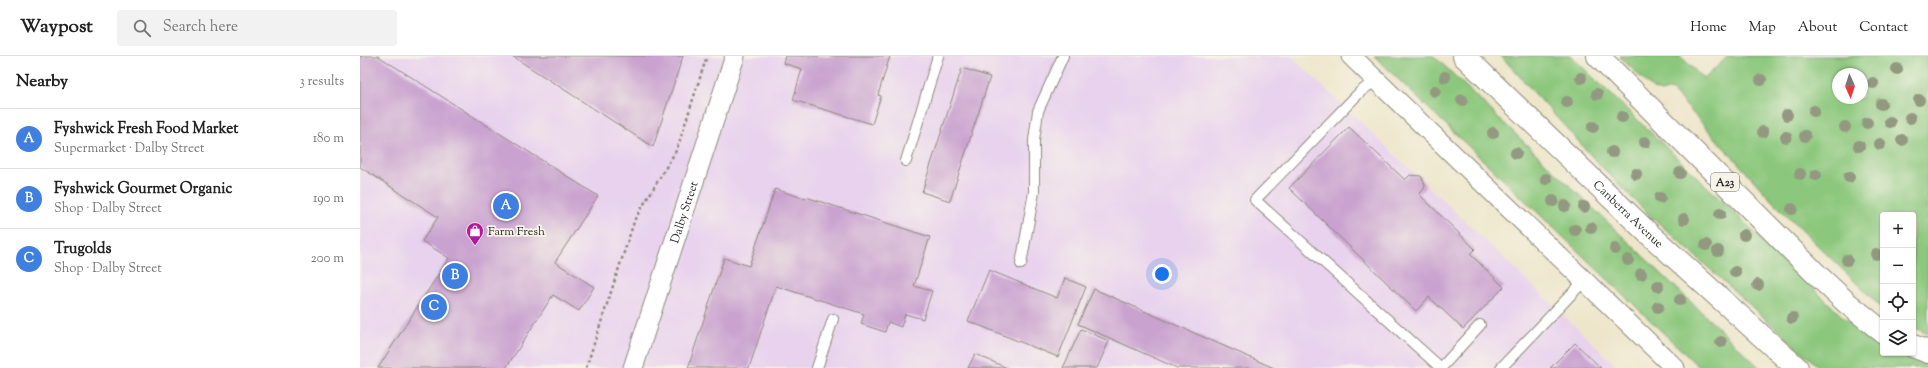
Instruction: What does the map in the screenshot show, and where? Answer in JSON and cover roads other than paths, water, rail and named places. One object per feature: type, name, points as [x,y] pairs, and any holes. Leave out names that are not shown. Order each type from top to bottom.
[{"type":"highway","name":"Canberra Avenue","points":[[1464,56],[1647,232],[1797,368]]},
{"type":"highway","name":"A23","points":[[1598,56],[1815,273],[1847,303],[1880,330]]},
{"type":"highway","points":[[1916,347],[1928,352]]},
{"type":"street","name":"Dalby Street","points":[[633,368],[735,56]]},
{"type":"street","points":[[1351,56],[1583,282],[1675,368]]},
{"type":"lane","points":[[906,161],[938,56]]},
{"type":"lane","points":[[1021,264],[1034,192],[1034,140],[1038,111],[1063,56]]},
{"type":"lane","points":[[1376,80],[1360,92],[1256,200],[1440,368],[1480,325]]},
{"type":"lane","points":[[1501,368],[1583,282]]},
{"type":"lane","points":[[817,368],[833,318]]},
{"type":"place","name":"Fyshwick Fresh Food Market","points":[[506,206]]},
{"type":"place","name":"Farm Fresh","points":[[475,246]]},
{"type":"place","name":"Fyshwick Gourmet Organic","points":[[455,276]]},
{"type":"place","name":"Trugolds","points":[[434,307]]}]
